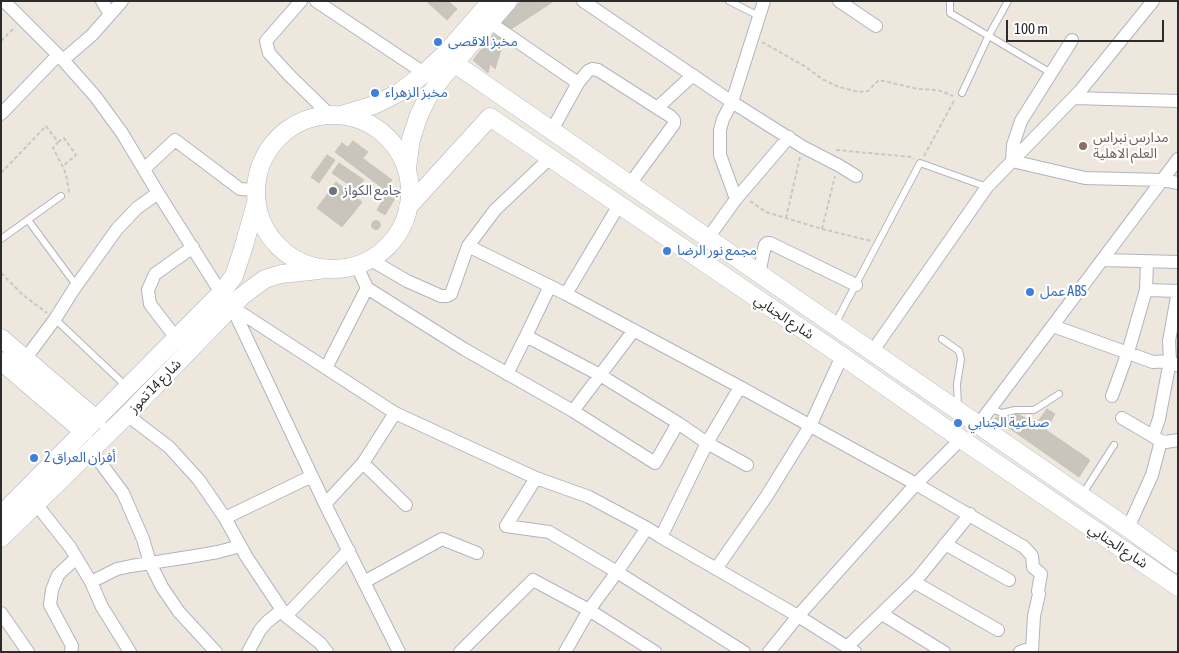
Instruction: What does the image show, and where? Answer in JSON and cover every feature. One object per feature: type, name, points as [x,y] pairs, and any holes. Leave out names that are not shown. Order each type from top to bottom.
[{"type":"street","points":[[4,1],[95,96],[122,133],[227,300],[325,504],[399,652]]},
{"type":"street","points":[[102,1],[110,14]]},
{"type":"street","points":[[1,114],[60,58],[92,35],[122,1]]},
{"type":"street","points":[[301,1],[266,41],[269,53],[294,80],[335,115],[358,119],[381,132],[400,152],[407,169]]},
{"type":"street","points":[[316,1],[424,73]]},
{"type":"street","points":[[491,1],[447,52],[400,92],[374,105],[335,115],[311,118],[293,126],[278,138],[266,154],[259,171],[256,196],[261,220],[269,236],[285,252],[305,264],[328,269],[342,268],[364,263],[391,243],[405,221],[410,195],[407,169],[411,139],[419,115],[428,97],[442,78],[508,1]]},
{"type":"street","points":[[583,1],[802,147],[856,176]]},
{"type":"street","points":[[738,197],[720,155],[719,142],[723,119],[732,102],[764,1]]},
{"type":"street","points":[[839,1],[876,26]]},
{"type":"street","points":[[872,352],[987,187],[1073,98],[1153,1]]},
{"type":"street","points":[[489,22],[578,84]]},
{"type":"street","points":[[1012,161],[1013,145],[1021,121],[1072,40]]},
{"type":"street","name":"شارع الجنابي","points":[[454,63],[1178,564]]},
{"type":"street","points":[[552,130],[578,84],[588,71],[592,69],[598,70],[670,116],[674,120],[674,124],[630,184]]},
{"type":"street","points":[[657,108],[693,76]]},
{"type":"street","points":[[1073,98],[1178,101]]},
{"type":"street","name":"شارع الجنابي","points":[[408,207],[490,117],[1178,587]]},
{"type":"street","points":[[708,238],[738,197],[789,137]]},
{"type":"street","points":[[144,168],[175,140],[240,189],[256,196]]},
{"type":"street","points":[[364,263],[441,296],[450,294],[468,246],[495,210],[550,158]]},
{"type":"street","points":[[978,425],[1178,159]]},
{"type":"street","points":[[1012,161],[1085,178],[1162,180],[1178,183]]},
{"type":"street","points":[[26,358],[117,229],[137,208],[158,193]]},
{"type":"street","name":"شارع 14 تموز","points":[[1,538],[127,415],[227,300],[243,249],[256,196]]},
{"type":"street","points":[[566,294],[619,205]]},
{"type":"street","points":[[759,274],[764,248],[770,242],[856,285]]},
{"type":"street","points":[[468,246],[566,294],[740,387],[970,514],[1024,547],[1032,556],[1033,567],[1041,574],[1038,591],[1040,594],[1034,616],[1032,651],[1020,652]]},
{"type":"street","points":[[176,338],[150,304],[148,290],[155,274],[193,247]]},
{"type":"street","points":[[1102,260],[1178,262]]},
{"type":"street","points":[[1112,396],[1128,352],[1146,290],[1147,262]]},
{"type":"street","points":[[326,368],[367,288],[364,263]]},
{"type":"street","name":"شارع 14 تموز","points":[[4,507],[97,420],[176,338],[227,300],[246,293],[265,279],[281,274],[328,269]]},
{"type":"street","points":[[507,374],[550,286]]},
{"type":"street","points":[[367,288],[464,349],[573,412],[655,463],[678,423]]},
{"type":"street","points":[[1128,528],[1152,475],[1159,419],[1174,364],[1168,341],[1178,291],[1146,290]]},
{"type":"street","points":[[227,300],[395,413],[536,478],[589,496],[798,616],[851,649],[914,582],[970,514]]},
{"type":"street","points":[[1053,326],[1153,362],[1174,364]]},
{"type":"street","points":[[573,412],[634,330]]},
{"type":"street","points":[[526,336],[600,375],[708,443],[747,465]]},
{"type":"street","points":[[1,338],[97,420]]},
{"type":"street","points":[[716,569],[766,497],[810,426],[842,356]]},
{"type":"street","points":[[1,361],[84,432]]},
{"type":"street","points":[[661,537],[708,443],[740,387]]},
{"type":"street","points":[[325,504],[363,463],[395,413]]},
{"type":"street","points":[[127,415],[169,447],[199,480],[284,613],[320,643],[327,652]]},
{"type":"street","points":[[1122,418],[1166,442],[1178,440]]},
{"type":"street","points":[[769,652],[798,616],[916,484],[961,439]]},
{"type":"street","points":[[91,450],[123,493],[143,539],[150,563],[162,587],[179,612],[216,652]]},
{"type":"street","points":[[363,463],[406,505]]},
{"type":"street","points":[[225,518],[312,476]]},
{"type":"street","points":[[536,478],[506,526],[549,532],[617,572],[744,652]]},
{"type":"street","points":[[36,504],[63,537],[91,582],[102,607],[130,652]]},
{"type":"street","points":[[564,652],[589,610],[647,528]]},
{"type":"street","points":[[364,582],[442,538],[477,553]]},
{"type":"street","points":[[945,544],[1010,580]]},
{"type":"street","points":[[91,582],[117,569],[218,552],[240,546]]},
{"type":"street","points":[[248,651],[267,622],[284,613],[349,550]]},
{"type":"street","points":[[71,652],[72,646],[50,605],[52,590],[58,575],[76,558]]},
{"type":"street","points":[[460,652],[533,580],[589,610],[655,652]]},
{"type":"street","points":[[914,582],[998,630]]},
{"type":"street","points":[[1,613],[28,652]]},
{"type":"street","points":[[882,614],[944,652]]},
{"type":"lane","points":[[729,1],[760,16]]},
{"type":"lane","points":[[950,1],[950,13],[1051,73]]},
{"type":"lane","points":[[962,93],[988,36],[1008,1]]},
{"type":"lane","points":[[834,326],[920,162],[987,187]]},
{"type":"lane","points":[[1,239],[61,196]]},
{"type":"lane","points":[[28,220],[77,286]]},
{"type":"lane","points":[[55,319],[127,388]]},
{"type":"lane","points":[[942,339],[959,351],[961,359],[957,384],[959,412]]},
{"type":"lane","points":[[991,409],[1002,412],[1034,410],[1059,394]]},
{"type":"lane","points":[[1081,496],[1114,445]]},
{"type":"path","points":[[1,41],[23,19]]},
{"type":"path","points":[[753,37],[806,67],[822,79],[839,87],[859,92],[868,91],[880,80],[938,90],[957,97],[920,162],[912,157],[832,150]]},
{"type":"path","points":[[1,173],[46,126],[58,142]]},
{"type":"path","points":[[61,196],[69,192],[68,179],[53,148],[64,138],[76,155],[63,166]]},
{"type":"path","points":[[786,218],[802,147]]},
{"type":"path","points":[[822,229],[838,165]]},
{"type":"path","points":[[738,197],[766,212],[878,243]]},
{"type":"path","points":[[1,274],[23,295],[55,319]]},
{"type":"building","points":[[426,1],[448,1],[457,9],[447,20]]},
{"type":"building","points":[[521,1],[554,1],[508,31],[500,24]]},
{"type":"building","points":[[493,35],[504,40],[495,69],[490,64],[488,73],[473,60]]},
{"type":"building","points":[[353,141],[368,152],[363,158],[348,147]]},
{"type":"building","points":[[342,143],[392,180],[385,190],[335,152]]},
{"type":"building","points":[[327,155],[335,160],[319,183],[311,177]]},
{"type":"building","points":[[339,163],[364,180],[360,185],[363,187],[361,190],[356,187],[355,189],[332,173]]},
{"type":"building","points":[[336,182],[362,202],[355,211],[329,192]]},
{"type":"building","points":[[377,190],[385,196],[383,200],[375,194]]},
{"type":"building","points":[[389,190],[397,195],[385,215],[377,210]]},
{"type":"building","points":[[329,192],[355,211],[342,227],[317,208]]},
{"type":"building","points":[[376,221],[380,225],[376,229],[372,225]]},
{"type":"building","points":[[1047,409],[1055,414],[1046,430],[1090,460],[1079,477],[995,418],[1006,414],[1011,418],[1016,413],[1036,424]]},
{"type":"place","name":"مخبز الاقصى","points":[[438,42]]},
{"type":"place","name":"مخبز الزهراء","points":[[375,93]]},
{"type":"place","name":"مدارس نبراس العلم الاهلية","points":[[1083,146]]},
{"type":"place","name":"جامع الكواز","points":[[333,191]]},
{"type":"place","name":"مجمع نور الرضا","points":[[667,251]]},
{"type":"place","name":"عمل ABS","points":[[1030,292]]},
{"type":"place","name":"صناعية الجنابي","points":[[958,423]]},
{"type":"place","name":"أفران العراق 2","points":[[34,458]]}]
